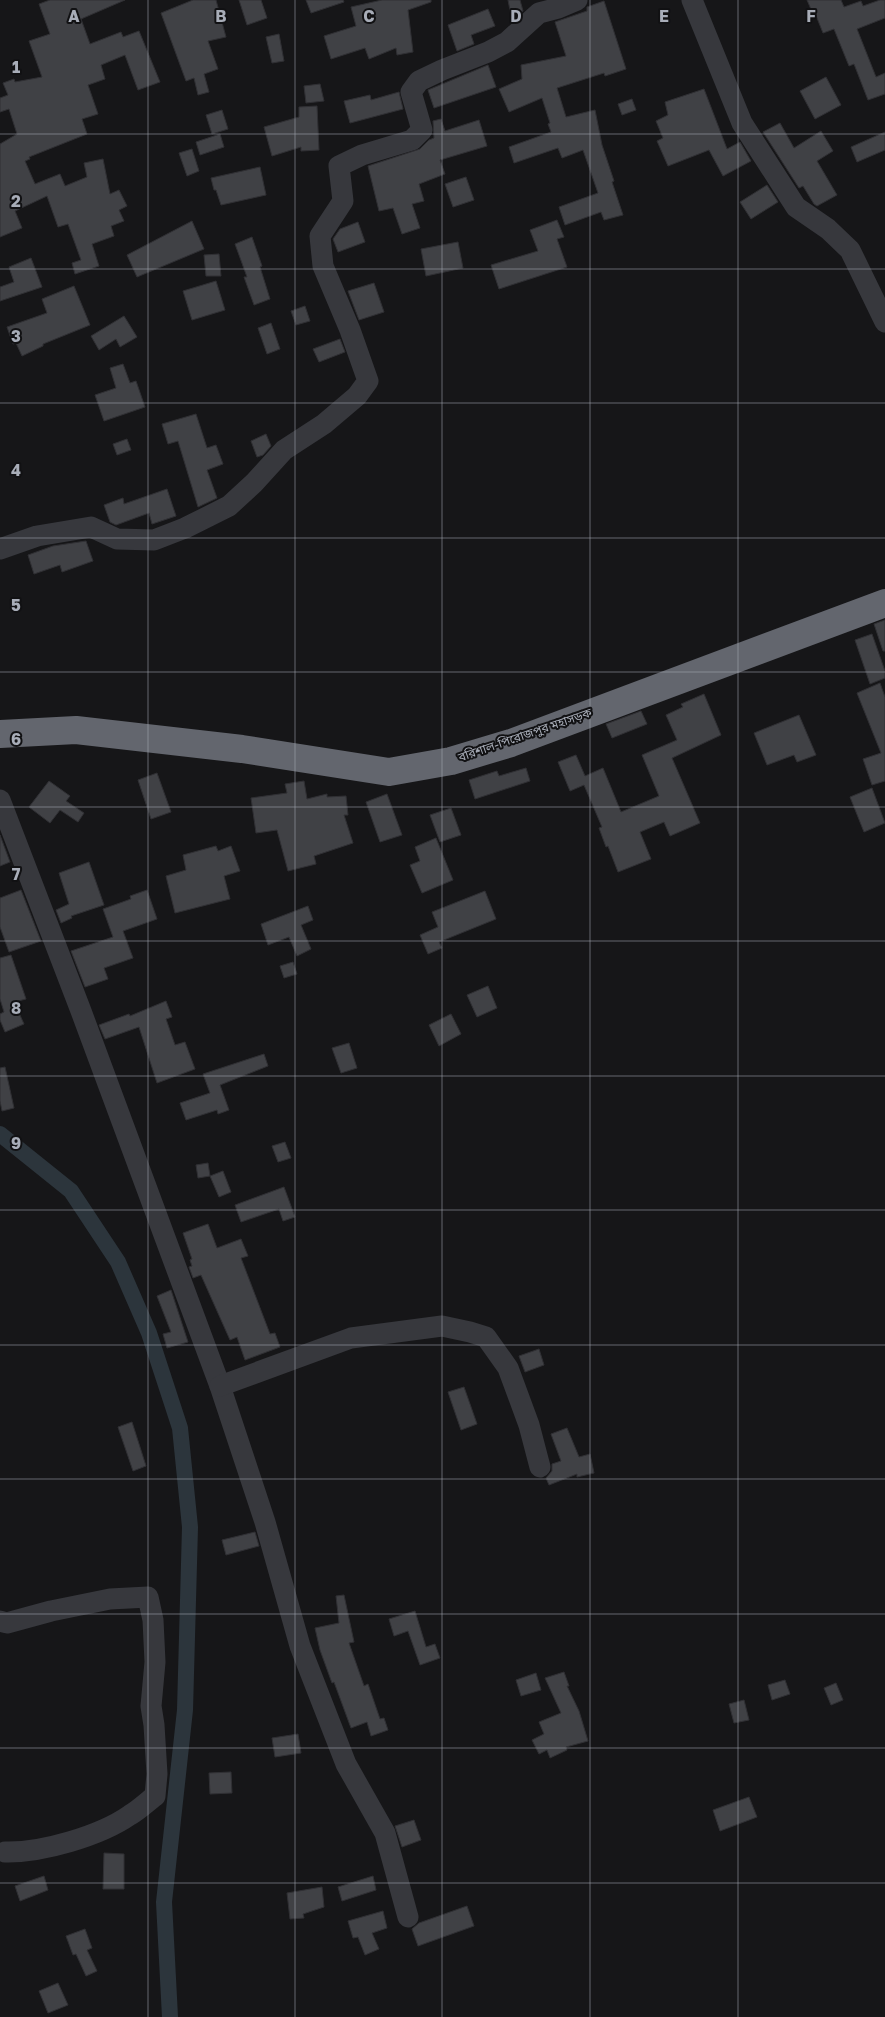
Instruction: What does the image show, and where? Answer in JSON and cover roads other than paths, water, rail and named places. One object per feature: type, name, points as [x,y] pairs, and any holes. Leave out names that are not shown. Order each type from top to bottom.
[{"type":"highway","name":"বরিশাল-পিরোজপুর মহাসড়ক","points":[[0,734],[76,730],[242,749],[390,772],[451,761],[511,743],[885,603]]},
{"type":"street","points":[[0,549],[37,536],[91,527],[117,539],[154,540],[185,528],[229,506],[254,483],[284,450],[324,424],[357,396],[368,381],[350,330],[323,266],[320,236],[343,201],[339,166],[362,155],[412,140],[422,130],[411,92],[418,81],[488,52],[507,42],[536,6],[558,8],[577,0]]},
{"type":"street","points":[[692,0],[742,123],[796,207],[828,229],[850,250],[885,322]]},
{"type":"street","points":[[0,800],[81,1010],[220,1386],[265,1522],[300,1646],[346,1764],[385,1833],[408,1917]]},
{"type":"street","points":[[220,1386],[351,1338],[442,1326],[470,1332],[486,1337],[508,1368],[526,1416],[540,1467]]},
{"type":"street","points":[[0,1621],[7,1623],[51,1610],[110,1598],[148,1597],[153,1620],[155,1662],[150,1706],[154,1725],[157,1774],[155,1796],[129,1816],[97,1832],[59,1845],[24,1853],[5,1852]]},
{"type":"waterway","points":[[0,1134],[71,1191],[118,1262],[149,1333],[180,1428],[190,1527],[185,1710],[164,1902],[170,2017]]}]
